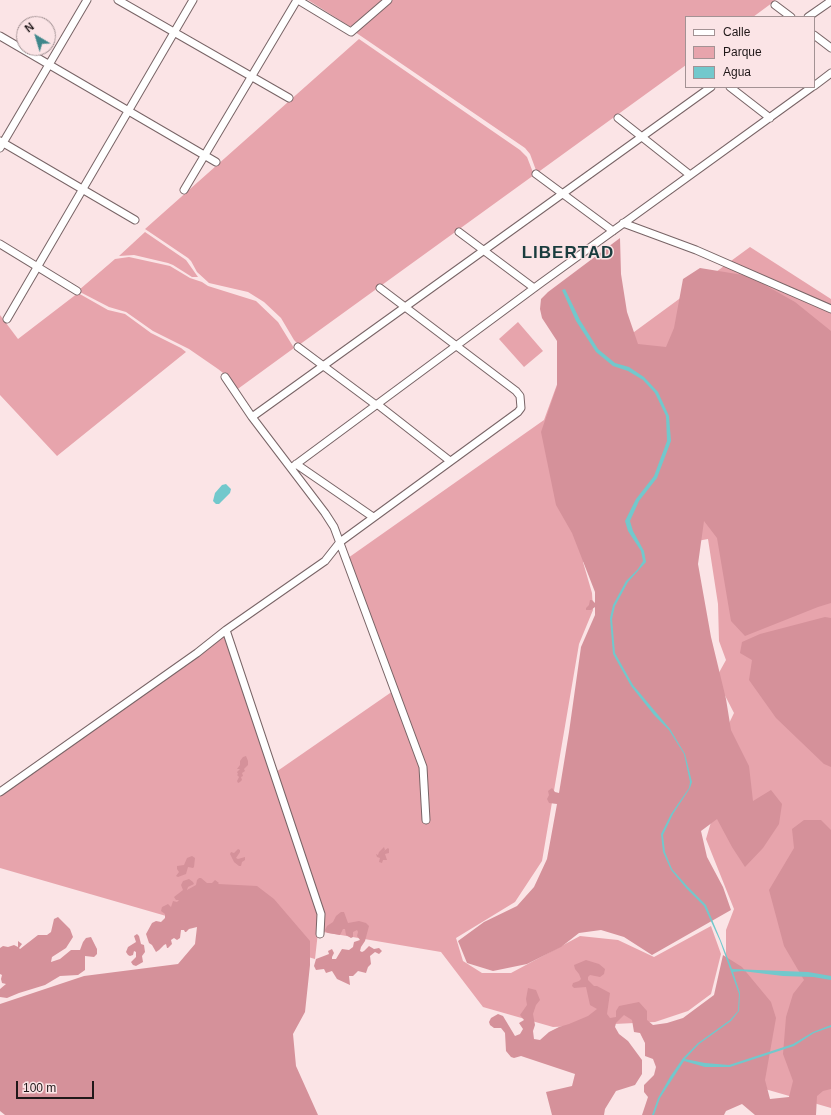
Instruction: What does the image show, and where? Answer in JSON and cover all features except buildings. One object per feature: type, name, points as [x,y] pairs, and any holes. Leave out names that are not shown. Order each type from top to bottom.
[{"type":"street","points":[[87,0],[1,144],[83,189],[135,220]]},
{"type":"street","points":[[118,0],[289,98]]},
{"type":"street","points":[[7,319],[193,0]]},
{"type":"street","points":[[184,190],[298,0],[351,32],[388,0]]},
{"type":"street","points":[[809,16],[831,1]]},
{"type":"street","points":[[775,5],[790,16]]},
{"type":"street","points":[[0,36],[216,162]]},
{"type":"street","points":[[815,36],[831,48]]},
{"type":"street","points":[[815,85],[831,73]]},
{"type":"street","points":[[252,417],[710,88]]},
{"type":"street","points":[[731,88],[770,118]]},
{"type":"street","points":[[294,466],[534,288],[810,88]]},
{"type":"street","points":[[618,118],[690,175]]},
{"type":"street","points":[[536,174],[613,231]]},
{"type":"street","points":[[623,223],[696,250],[831,309]]},
{"type":"street","points":[[459,232],[534,288]]},
{"type":"street","points":[[0,244],[77,291]]},
{"type":"street","points":[[0,792],[325,561],[340,542],[518,412],[521,408],[520,396],[516,391],[380,288]]},
{"type":"street","points":[[298,347],[450,462]]},
{"type":"street","points":[[225,377],[252,417],[294,466],[334,527],[424,767],[426,820]]},
{"type":"street","points":[[294,466],[373,518]]},
{"type":"street","points":[[226,630],[321,914],[320,934]]},
{"type":"green space","points":[[308,0],[383,0],[352,26],[349,26]]},
{"type":"green space","points":[[391,0],[776,0],[754,16],[685,16],[685,66],[537,173],[530,154],[525,148],[355,32]]},
{"type":"green space","points":[[359,39],[520,150],[527,157],[534,175],[299,345],[294,340],[281,318],[264,302],[248,292],[209,283],[197,272],[188,258],[145,229]]},
{"type":"green space","points":[[145,232],[186,260],[198,277],[192,277],[168,263],[134,255],[119,256]]},
{"type":"green space","points":[[750,247],[831,299],[831,1108],[685,1066],[726,973],[726,930],[734,909],[706,839],[724,778],[720,742],[734,713],[716,678],[726,660],[719,641],[718,604],[708,539],[583,562],[592,593],[593,610],[579,644],[542,861],[515,902],[456,938],[463,961],[482,973],[511,973],[580,936],[618,940],[654,957],[711,926],[721,954],[711,994],[688,1011],[655,1022],[553,1027],[483,1007],[441,952],[323,932],[323,913],[276,772],[393,691],[421,768],[424,823],[428,823],[425,766],[348,558],[544,420],[563,368],[600,357]]},
{"type":"green space","points":[[129,257],[170,266],[190,278],[202,282],[208,286],[256,301],[278,322],[294,348],[235,391],[227,376],[189,349],[153,331],[126,312],[109,307],[80,292],[79,290],[115,259]]},
{"type":"green space","points":[[78,293],[108,310],[125,314],[151,333],[186,352],[57,456],[0,395],[0,315],[18,339]]},
{"type":"green space","points":[[518,322],[543,351],[524,367],[499,339]]},
{"type":"green space","points":[[224,634],[320,914],[315,959],[0,868],[0,795]]},
{"type":"shaded area","points":[[620,238],[621,274],[627,312],[638,344],[666,347],[674,328],[683,279],[700,268],[749,276],[795,302],[831,331],[831,603],[745,636],[731,621],[717,538],[704,521],[698,564],[711,637],[726,699],[731,730],[749,766],[753,801],[771,790],[782,804],[779,824],[763,848],[745,867],[717,819],[701,831],[707,857],[723,887],[731,910],[652,955],[624,937],[601,930],[579,933],[561,947],[527,964],[493,971],[467,963],[458,941],[484,922],[517,906],[534,887],[547,859],[557,804],[549,803],[547,799],[549,795],[548,791],[552,788],[555,792],[559,793],[581,647],[595,615],[595,607],[591,610],[586,610],[590,600],[595,603],[595,592],[572,533],[556,505],[541,432],[557,386],[557,341],[542,318],[540,309],[541,299],[548,292]]},
{"type":"shaded area","points":[[825,617],[831,618],[831,767],[824,764],[776,718],[749,680],[752,660],[740,653],[742,642],[760,634]]},
{"type":"shaded area","points":[[246,756],[248,765],[242,773],[242,780],[238,783],[237,781],[239,777],[237,772],[240,769],[237,769],[240,765],[240,761]]},
{"type":"shaded area","points":[[804,820],[821,820],[831,830],[831,1089],[823,1091],[817,1096],[816,1115],[755,1115],[742,1104],[726,1111],[724,1115],[642,1115],[648,1097],[644,1092],[644,1085],[654,1075],[656,1067],[653,1059],[645,1056],[645,1043],[640,1033],[634,1032],[632,1020],[624,1015],[616,1023],[615,1027],[619,1034],[628,1041],[642,1060],[642,1074],[635,1085],[616,1091],[605,1109],[604,1115],[552,1115],[546,1092],[572,1086],[575,1074],[521,1056],[514,1058],[511,1057],[506,1051],[505,1033],[501,1028],[494,1028],[489,1022],[491,1018],[498,1014],[503,1016],[515,1036],[520,1034],[523,1029],[519,1023],[524,1020],[520,1015],[527,1005],[526,999],[528,988],[536,990],[540,1000],[536,1005],[533,1014],[535,1025],[533,1031],[534,1039],[540,1040],[549,1032],[559,1027],[588,1016],[597,1009],[590,1005],[586,987],[574,988],[572,986],[573,983],[581,979],[574,965],[586,960],[599,964],[605,969],[604,974],[600,977],[590,975],[588,980],[594,986],[597,986],[610,993],[607,1014],[610,1018],[616,1017],[616,1011],[619,1006],[639,1002],[647,1011],[647,1020],[653,1025],[667,1023],[683,1018],[714,995],[723,955],[742,967],[771,1002],[776,1018],[765,1080],[770,1099],[789,1097],[793,1081],[783,1054],[786,1017],[793,994],[804,980],[784,946],[769,890],[794,848],[792,829]]},
{"type":"shaded area","points":[[384,847],[385,850],[380,854],[388,848],[389,853],[385,854],[387,860],[383,860],[382,863],[379,862],[380,858],[377,857],[376,854],[378,855]]},
{"type":"shaded area","points":[[238,849],[240,852],[236,858],[238,859],[245,857],[245,860],[242,862],[241,866],[234,862],[230,854],[231,852],[234,853]]},
{"type":"shaded area","points":[[192,856],[195,858],[194,867],[188,867],[186,874],[178,877],[176,876],[179,872],[177,866],[184,865],[187,858]]},
{"type":"shaded area","points":[[199,878],[207,883],[212,883],[215,880],[219,883],[218,884],[257,886],[274,899],[310,941],[310,965],[305,1012],[293,1034],[296,1066],[318,1115],[5,1115],[0,1111],[0,1004],[84,976],[178,964],[195,944],[197,927],[189,929],[186,932],[181,930],[180,938],[177,940],[174,938],[171,940],[172,944],[168,948],[166,944],[156,952],[149,943],[146,934],[152,923],[156,921],[161,922],[165,918],[165,914],[161,911],[162,907],[168,904],[171,907],[173,901],[177,902],[179,900],[176,900],[174,897],[183,890],[181,885],[183,881],[189,879],[194,884],[188,887],[187,890],[196,885]]},
{"type":"shaded area","points":[[341,912],[344,912],[348,923],[359,921],[366,923],[369,926],[365,941],[360,951],[364,951],[369,946],[374,949],[379,948],[382,951],[379,954],[375,952],[370,956],[371,964],[366,973],[358,971],[353,976],[349,976],[350,985],[337,979],[332,971],[326,973],[324,969],[316,970],[314,966],[316,959],[329,954],[328,951],[332,949],[334,953],[332,959],[336,959],[342,949],[349,950],[353,947],[354,942],[360,940],[357,936],[357,930],[353,932],[353,937],[351,938],[346,935],[345,929],[343,929],[340,935],[326,932],[325,930],[327,926],[333,922],[336,916]]},
{"type":"shaded area","points":[[58,917],[70,929],[73,937],[66,948],[52,957],[51,962],[60,959],[71,950],[80,950],[86,938],[91,937],[97,949],[97,954],[94,957],[85,956],[85,970],[78,975],[60,976],[45,985],[7,998],[0,997],[0,989],[6,984],[2,983],[2,975],[0,974],[0,948],[3,946],[8,947],[14,945],[18,947],[18,941],[22,944],[19,948],[20,949],[38,935],[47,935],[51,932],[54,919]]},
{"type":"shaded area","points":[[137,934],[141,944],[144,945],[145,952],[142,956],[143,962],[136,966],[131,962],[136,957],[136,952],[134,951],[133,955],[130,956],[126,952],[128,947],[136,942],[134,936]]},
{"type":"water","points":[[565,289],[580,320],[598,349],[615,363],[629,367],[644,377],[658,392],[669,416],[671,441],[657,478],[639,501],[630,521],[633,531],[644,551],[646,562],[628,582],[615,606],[612,619],[615,653],[633,685],[670,729],[685,754],[692,782],[690,788],[673,814],[663,835],[665,852],[672,869],[706,905],[732,969],[808,972],[831,976],[831,980],[742,971],[733,972],[740,993],[739,1011],[731,1021],[699,1044],[685,1059],[705,1063],[729,1065],[793,1044],[813,1032],[831,1025],[831,1027],[814,1033],[794,1046],[730,1067],[705,1067],[684,1061],[660,1098],[654,1115],[652,1115],[658,1098],[683,1058],[698,1043],[730,1020],[738,1011],[739,994],[720,941],[704,906],[671,870],[663,852],[661,834],[671,814],[689,788],[690,782],[684,754],[669,730],[654,715],[631,686],[613,654],[610,618],[613,605],[626,581],[638,569],[643,561],[641,551],[628,531],[625,521],[636,499],[654,476],[667,441],[666,416],[655,393],[643,380],[628,371],[613,366],[596,352],[576,321],[562,290]]},
{"type":"water","points":[[226,484],[231,489],[230,493],[219,504],[216,504],[213,501],[215,493],[222,485]]},
{"type":"district","name":"LIBERTAD","points":[[568,253]]}]
